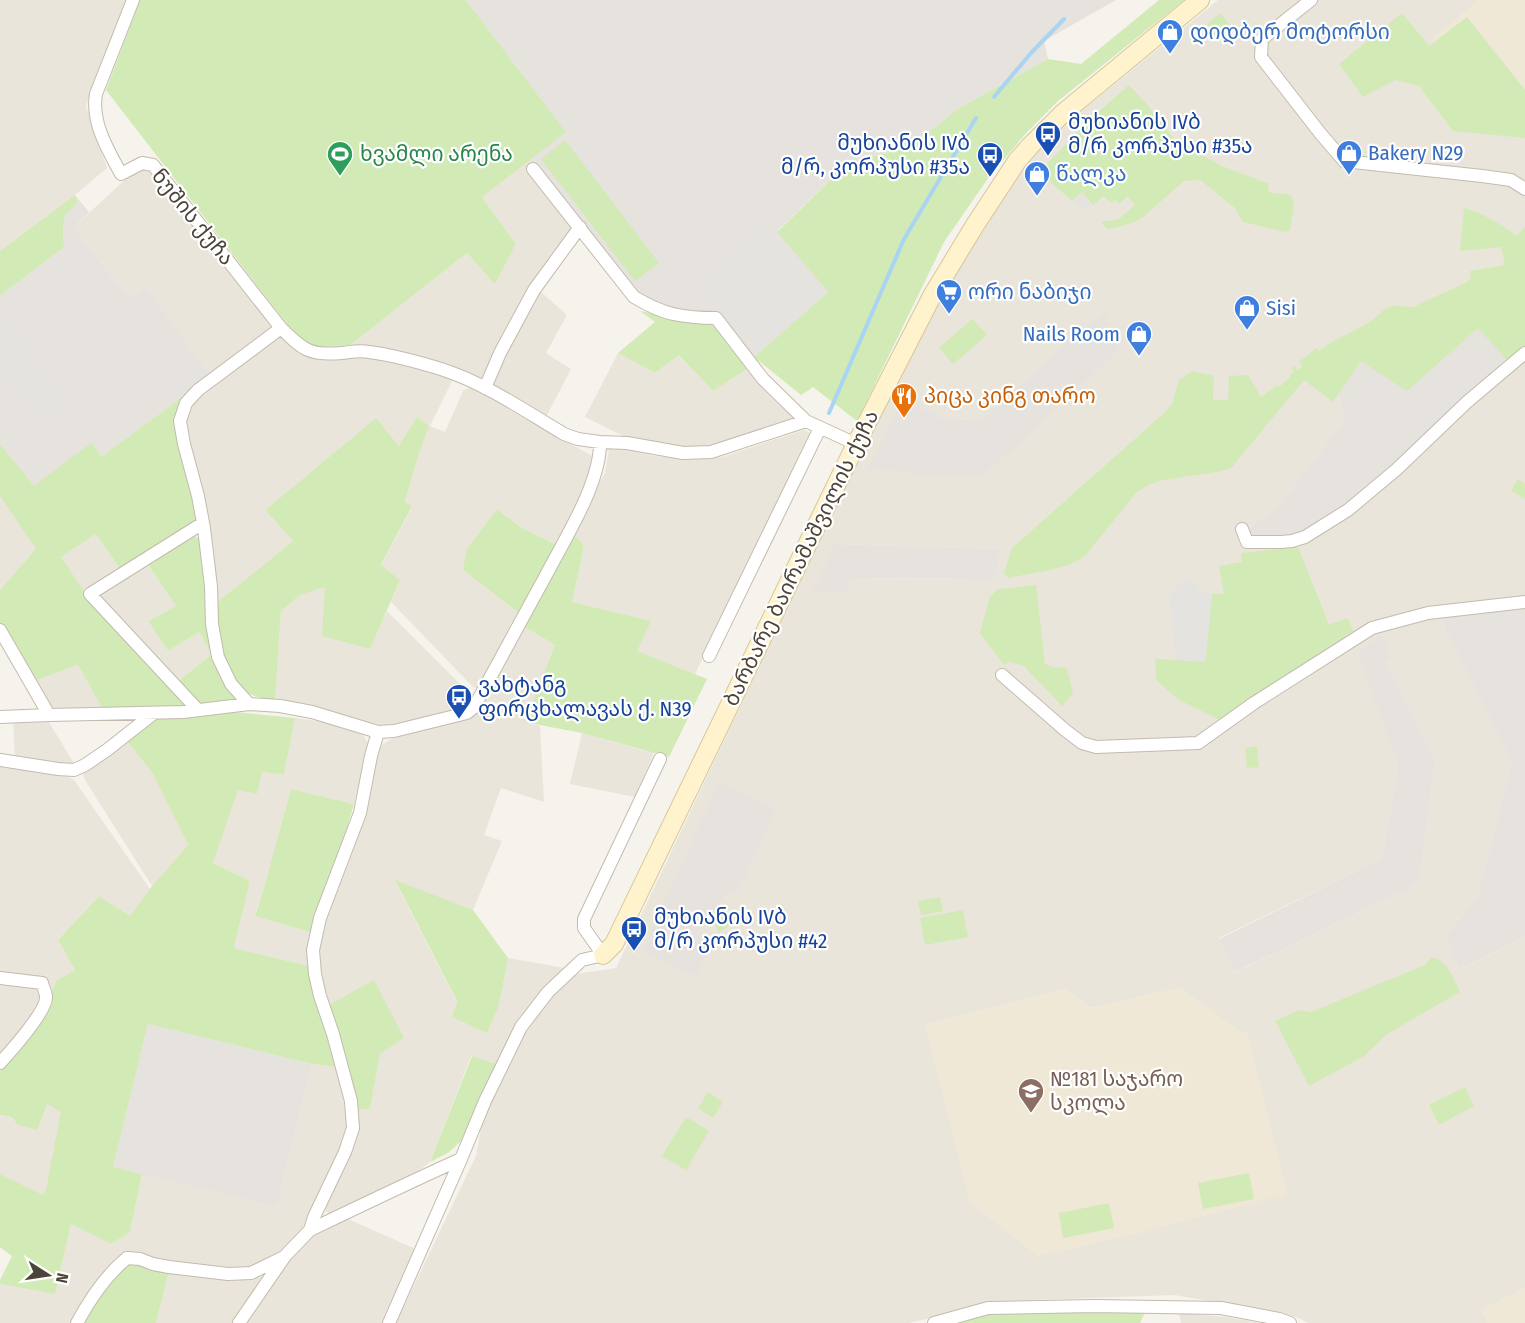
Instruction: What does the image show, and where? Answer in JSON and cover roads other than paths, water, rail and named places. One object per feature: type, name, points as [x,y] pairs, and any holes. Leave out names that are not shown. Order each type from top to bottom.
[{"type":"street","name":"ნუშის ქუჩა","points":[[133,0],[96,94],[94,106],[105,145],[121,174],[142,163],[153,165],[281,328]]},
{"type":"street","name":"ბარბარე ბაირამაშვილის ქუჩა","points":[[603,955],[614,944],[856,444],[932,296],[975,225],[1017,161],[1062,114],[1200,0]]},
{"type":"street","points":[[1311,0],[1262,39],[1261,57],[1344,161],[1511,180],[1525,189]]},
{"type":"street","points":[[533,169],[634,297],[671,314],[716,318],[763,380],[806,421],[856,444]]},
{"type":"street","points":[[485,388],[500,353],[534,290],[580,227]]},
{"type":"street","points":[[249,704],[231,684],[218,657],[212,624],[203,523],[180,421],[186,403],[198,390],[281,328],[303,348],[317,354],[368,351],[460,376],[564,434],[578,439],[627,443],[683,453],[711,452],[806,421]]},
{"type":"street","points":[[1242,529],[1247,542],[1281,542],[1305,537],[1348,510],[1397,469],[1467,402],[1525,353]]},
{"type":"street","name":"ბარბარე ბაირამაშვილის ქუჩა","points":[[709,656],[820,429]]},
{"type":"street","points":[[0,717],[154,713],[249,704],[280,706],[312,712],[378,732],[394,731],[466,713],[485,688],[575,521],[596,473],[600,442]]},
{"type":"street","points":[[198,710],[90,594],[203,523]]},
{"type":"street","points":[[1002,675],[1082,744],[1096,747],[1198,743],[1372,628],[1428,613],[1525,602]]},
{"type":"street","points":[[0,630],[49,715]]},
{"type":"street","points":[[0,760],[74,770],[107,750],[154,713]]},
{"type":"street","points":[[310,1230],[345,1152],[353,1128],[351,1101],[320,996],[313,950],[320,918],[360,813],[378,732]]},
{"type":"street","points":[[389,1323],[485,1101],[521,1027],[548,992],[582,960],[603,955],[584,928],[584,919],[660,759]]},
{"type":"street","points":[[0,978],[42,983],[46,997],[45,1005],[20,1041],[0,1063]]},
{"type":"street","points":[[239,1323],[285,1256],[310,1230],[461,1160]]},
{"type":"street","points":[[77,1323],[114,1268],[127,1258],[169,1267],[228,1274],[251,1273],[285,1256]]},
{"type":"street","points":[[934,1323],[988,1308],[1094,1306],[1221,1308],[1290,1323]]},
{"type":"waterway","points":[[994,97],[1031,53],[1064,19]]},
{"type":"waterway","points":[[829,413],[904,239],[976,118]]},
{"type":"place","name":"დიდბერ მოტორსი","points":[[1170,55]]},
{"type":"place","name":"მუხიანის IVბ მ/რ კორპუსი #35ა","points":[[1048,157]]},
{"type":"place","name":"Bakery N29","points":[[1349,176]]},
{"type":"place","name":"ხვამლი არენა","points":[[340,177]]},
{"type":"place","name":"მუხიანის IVბ მ/რ, კორპუსი #35ა","points":[[990,178]]},
{"type":"place","name":"წალკა","points":[[1037,197]]},
{"type":"place","name":"ორი ნაბიჯი","points":[[949,315]]},
{"type":"place","name":"Sisi","points":[[1247,331]]},
{"type":"place","name":"Nails Room","points":[[1139,357]]},
{"type":"place","name":"პიცა კინგ თარო","points":[[904,419]]},
{"type":"place","name":"ვახტანგ ფირცხალავას ქ. N39","points":[[459,720]]},
{"type":"place","name":"მუხიანის IVბ მ/რ კორპუსი #42","points":[[634,952]]},
{"type":"place","name":"№181 საჯარო სკოლა","points":[[1031,1114]]}]
